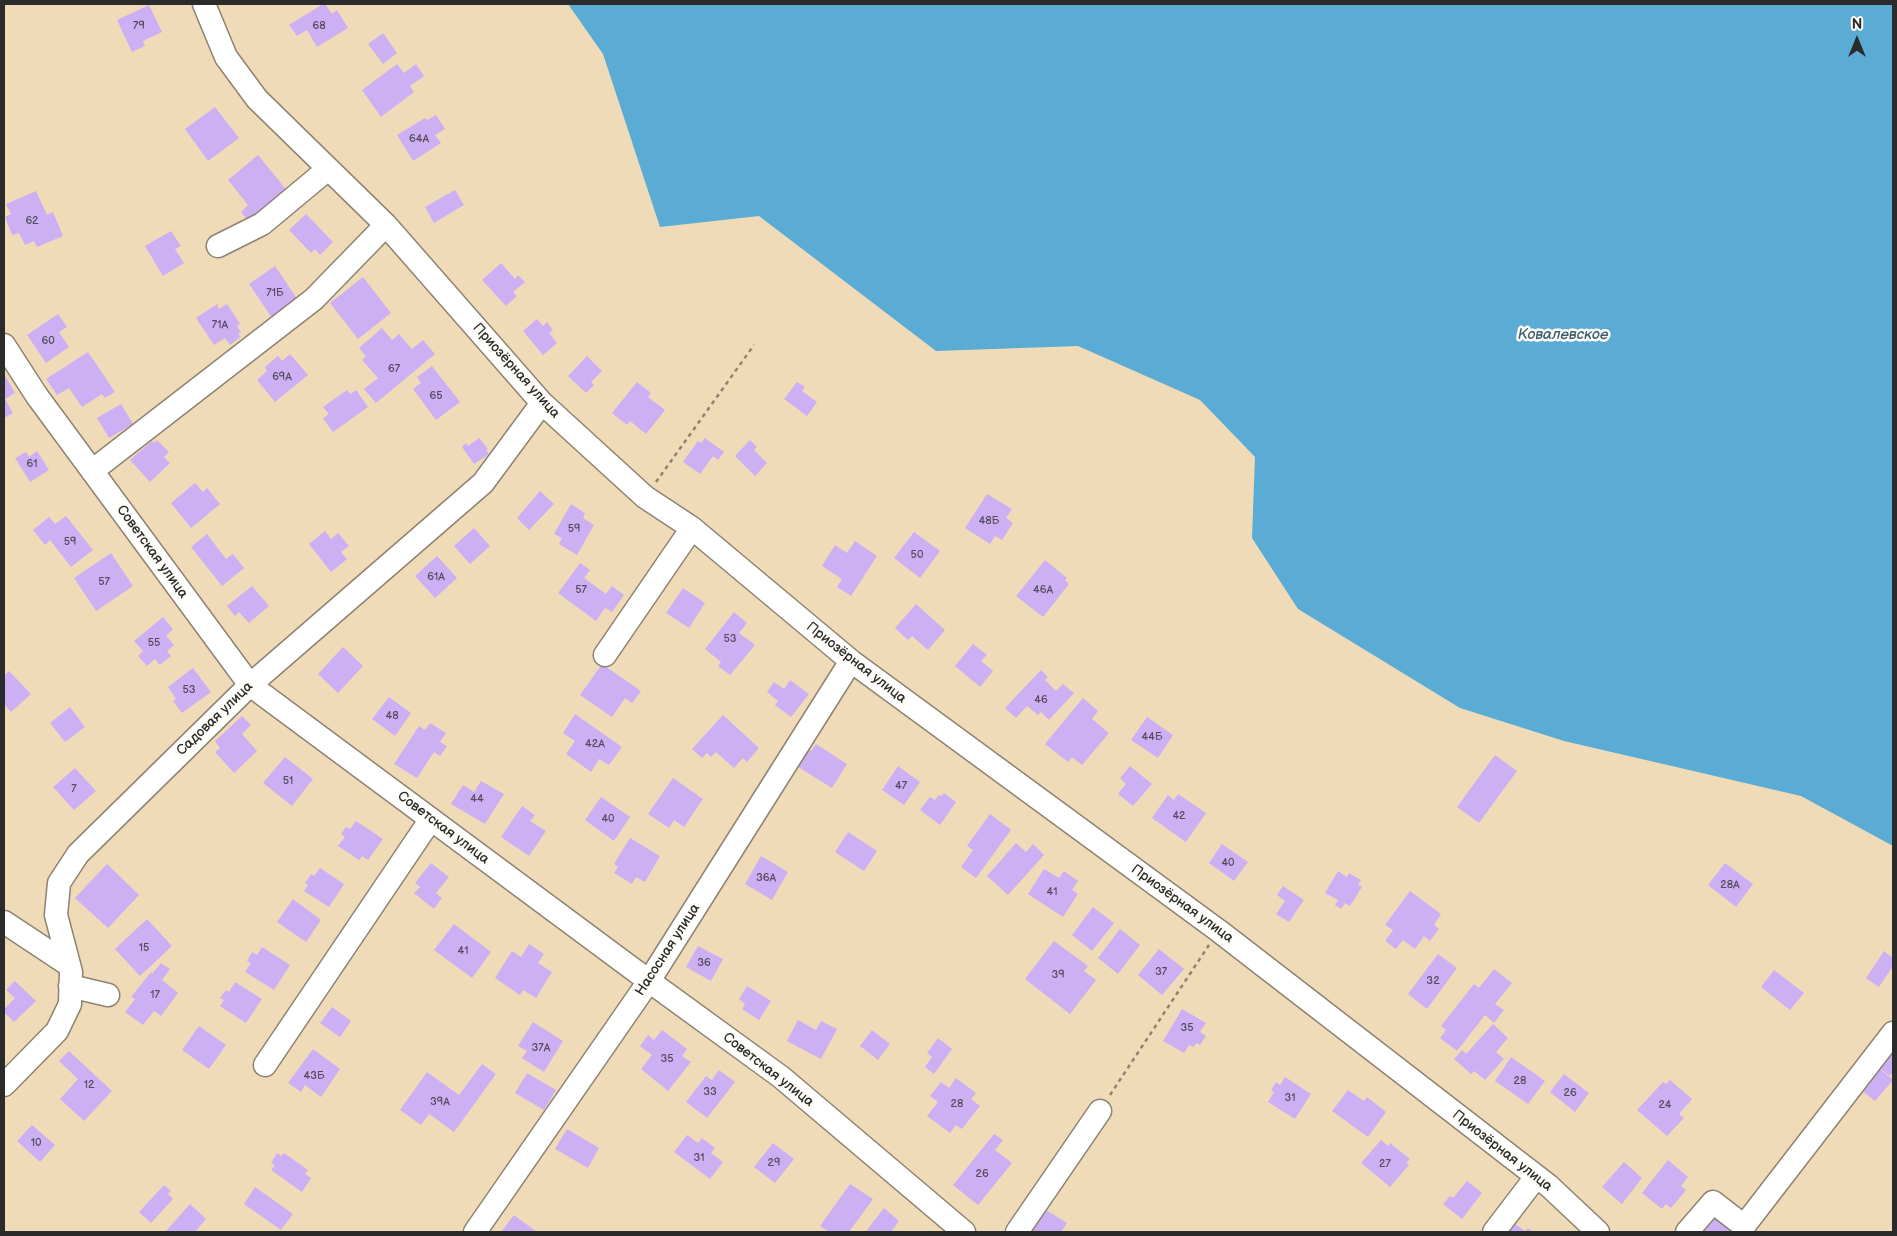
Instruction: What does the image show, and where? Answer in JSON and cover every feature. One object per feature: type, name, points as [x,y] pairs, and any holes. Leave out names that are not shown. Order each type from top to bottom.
[{"type":"street","name":"Приозёрная улица","points":[[204,4],[226,57],[257,99],[386,225],[542,403],[645,497],[692,528],[851,662],[1219,931],[1549,1186],[1598,1232]]},
{"type":"street","points":[[218,246],[262,224],[328,169]]},
{"type":"street","points":[[92,471],[314,299],[386,225]]},
{"type":"street","name":"Советская улица","points":[[4,345],[37,396],[250,685],[781,1077],[964,1232]]},
{"type":"street","name":"Садовая улица","points":[[4,1085],[57,1031],[70,1004],[70,976],[56,915],[59,883],[78,854],[250,685],[482,483],[542,403]]},
{"type":"street","points":[[605,655],[692,528]]},
{"type":"street","name":"Насосная улица","points":[[475,1232],[649,981],[851,662]]},
{"type":"street","points":[[265,1065],[431,819]]},
{"type":"street","points":[[4,922],[70,976],[108,995]]},
{"type":"street","points":[[1687,1232],[1713,1202],[1744,1226],[1893,1033]]},
{"type":"street","points":[[1017,1232],[1100,1111]]},
{"type":"street","points":[[1494,1232],[1536,1176]]},
{"type":"path","points":[[645,497],[754,345]]},
{"type":"path","points":[[1100,1111],[1219,931]]},
{"type":"water","name":"Ковалевское","points":[[568,4],[1893,4],[1893,846],[1801,796],[1564,741],[1460,708],[1298,609],[1252,538],[1255,457],[1200,400],[1078,346],[936,351],[759,216],[660,227],[603,54]]},
{"type":"building","points":[[323,4],[332,14],[337,10],[348,28],[317,47],[307,30],[297,36],[289,25]]},
{"type":"building","points":[[149,5],[162,32],[143,41],[145,46],[132,52],[117,20]]},
{"type":"building","points":[[383,33],[397,53],[383,64],[368,44]]},
{"type":"building","points":[[397,64],[404,73],[416,64],[424,76],[410,86],[414,92],[381,117],[362,90]]},
{"type":"building","points":[[215,107],[239,138],[208,161],[185,129]]},
{"type":"building","points":[[436,115],[445,129],[435,135],[441,143],[413,161],[397,135],[425,118],[427,120]]},
{"type":"building","points":[[258,155],[289,193],[251,224],[241,212],[248,205],[228,180]]},
{"type":"building","points":[[455,190],[464,205],[434,223],[425,207]]},
{"type":"building","points":[[36,191],[47,215],[53,212],[63,236],[37,247],[34,241],[25,245],[19,233],[12,235],[5,217],[11,214],[6,204]]},
{"type":"building","points":[[306,214],[333,242],[320,255],[315,249],[311,253],[289,230]]},
{"type":"building","points":[[171,231],[181,246],[175,249],[184,263],[163,276],[145,246]]},
{"type":"building","points":[[501,263],[515,279],[518,275],[525,282],[513,292],[517,296],[506,306],[482,280]]},
{"type":"building","points":[[275,266],[300,303],[274,321],[249,284]]},
{"type":"building","points":[[363,277],[391,313],[358,339],[330,303]]},
{"type":"building","points":[[217,304],[219,309],[227,304],[240,324],[237,326],[241,332],[238,334],[241,337],[230,345],[225,338],[214,345],[196,318]]},
{"type":"building","points":[[58,314],[67,327],[59,332],[69,347],[46,363],[27,335]]},
{"type":"building","points":[[537,319],[543,326],[547,322],[553,330],[549,333],[557,343],[543,355],[523,331]]},
{"type":"building","points":[[382,328],[392,340],[399,334],[412,349],[423,340],[435,354],[376,403],[364,389],[378,378],[362,360],[366,356],[359,348]]},
{"type":"building","points":[[88,352],[115,392],[105,398],[102,394],[82,407],[69,388],[57,395],[46,379]]},
{"type":"building","points":[[290,354],[308,375],[275,402],[257,380],[267,371],[265,367],[278,356],[282,361]]},
{"type":"building","points":[[587,356],[602,371],[591,382],[594,385],[586,393],[568,376]]},
{"type":"building","points":[[432,366],[460,402],[436,420],[413,389],[421,383],[417,377]]},
{"type":"building","points":[[4,374],[15,393],[5,399],[13,413],[4,418]]},
{"type":"building","points":[[637,382],[651,393],[648,397],[665,410],[646,434],[630,421],[627,425],[612,413]]},
{"type":"building","points":[[797,382],[805,387],[802,391],[817,402],[807,416],[784,399]]},
{"type":"building","points":[[347,390],[350,394],[356,390],[368,407],[333,432],[323,418],[329,414],[323,407]]},
{"type":"building","points":[[121,404],[133,424],[109,438],[97,418]]},
{"type":"building","points":[[479,438],[488,449],[486,450],[489,454],[474,464],[462,447],[466,443],[468,446]]},
{"type":"building","points":[[705,438],[724,452],[718,460],[713,456],[700,474],[683,462],[698,441],[701,443]]},
{"type":"building","points":[[157,440],[169,452],[164,457],[170,463],[150,482],[130,460],[152,441],[154,443]]},
{"type":"building","points":[[750,440],[757,447],[754,450],[767,463],[755,476],[735,456]]},
{"type":"building","points":[[37,451],[49,470],[30,482],[15,458],[26,452],[29,457]]},
{"type":"building","points":[[195,483],[203,492],[207,488],[220,504],[191,528],[171,503]]},
{"type":"building","points":[[540,491],[554,504],[529,530],[517,518]]},
{"type":"building","points":[[987,494],[1012,509],[1006,518],[1013,523],[1002,540],[995,536],[990,544],[965,528]]},
{"type":"building","points":[[571,504],[585,513],[583,518],[594,525],[577,555],[559,544],[562,538],[554,534]]},
{"type":"building","points":[[66,516],[93,550],[71,567],[50,540],[45,545],[33,530],[49,517],[55,524]]},
{"type":"building","points":[[474,528],[490,546],[470,564],[454,546]]},
{"type":"building","points":[[325,531],[331,539],[338,533],[349,546],[341,552],[347,559],[331,572],[309,544]]},
{"type":"building","points":[[914,532],[940,551],[920,578],[894,558]]},
{"type":"building","points":[[207,534],[226,559],[233,554],[244,568],[222,586],[191,547]]},
{"type":"building","points":[[855,541],[877,556],[851,596],[837,587],[842,579],[822,566],[835,545],[847,553]]},
{"type":"building","points":[[111,553],[133,586],[96,611],[74,578]]},
{"type":"building","points":[[437,556],[457,578],[435,598],[415,576]]},
{"type":"building","points":[[1045,560],[1067,578],[1065,580],[1069,584],[1043,617],[1016,596]]},
{"type":"building","points":[[580,563],[590,570],[584,578],[606,594],[612,586],[624,595],[612,612],[605,608],[596,621],[558,593]]},
{"type":"building","points":[[252,586],[269,606],[249,623],[239,612],[235,616],[227,606]]},
{"type":"building","points":[[683,588],[705,603],[689,628],[666,613]]},
{"type":"building","points":[[916,604],[945,630],[928,650],[912,636],[908,640],[895,628]]},
{"type":"building","points":[[734,612],[747,623],[739,633],[755,645],[730,675],[718,666],[721,662],[705,649]]},
{"type":"building","points":[[163,617],[173,629],[166,636],[174,645],[167,651],[171,656],[160,665],[155,659],[147,666],[138,656],[143,651],[134,641]]},
{"type":"building","points":[[973,644],[987,655],[981,661],[993,671],[980,687],[955,666]]},
{"type":"building","points":[[343,647],[363,666],[338,693],[318,674]]},
{"type":"building","points":[[602,664],[641,691],[632,703],[625,698],[612,717],[580,695]]},
{"type":"building","points":[[193,668],[211,692],[182,713],[173,701],[176,699],[168,687]]},
{"type":"building","points":[[1041,670],[1048,677],[1045,680],[1056,691],[1063,684],[1074,693],[1049,720],[1041,712],[1038,715],[1027,706],[1016,718],[1005,708]]},
{"type":"building","points":[[9,671],[31,694],[11,712],[4,704],[4,676]]},
{"type":"building","points":[[790,680],[809,694],[791,717],[775,705],[778,701],[767,692],[774,682],[784,689]]},
{"type":"building","points":[[389,697],[411,713],[395,736],[372,719]]},
{"type":"building","points":[[1083,698],[1098,711],[1092,719],[1109,733],[1082,765],[1072,757],[1068,762],[1045,744]]},
{"type":"building","points":[[70,707],[85,727],[65,742],[50,723]]},
{"type":"building","points":[[575,714],[622,747],[609,765],[599,759],[591,772],[566,754],[575,741],[563,733]]},
{"type":"building","points":[[723,715],[759,748],[747,762],[743,758],[734,768],[716,752],[711,757],[707,753],[702,758],[692,749]]},
{"type":"building","points":[[242,716],[251,725],[242,734],[257,751],[234,773],[215,752],[220,748],[215,741]]},
{"type":"building","points":[[1147,717],[1173,735],[1158,758],[1131,740]]},
{"type":"building","points":[[430,723],[446,733],[440,742],[447,746],[440,756],[434,752],[417,778],[394,764],[419,726],[425,730]]},
{"type":"building","points":[[816,744],[847,764],[832,788],[795,765],[806,748],[811,751]]},
{"type":"building","points":[[1495,755],[1517,771],[1479,823],[1457,807]]},
{"type":"building","points":[[285,757],[313,779],[292,806],[263,783]]},
{"type":"building","points":[[898,766],[920,782],[904,805],[882,790]]},
{"type":"building","points":[[1130,766],[1152,784],[1133,806],[1118,794],[1126,784],[1120,778]]},
{"type":"building","points":[[75,768],[96,791],[74,810],[53,787]]},
{"type":"building","points":[[673,778],[703,799],[684,827],[674,820],[669,828],[648,814]]},
{"type":"building","points":[[481,781],[504,794],[485,824],[451,804],[463,785],[474,792]]},
{"type":"building","points":[[944,793],[956,802],[940,825],[920,810],[930,797],[935,800]]},
{"type":"building","points":[[1178,794],[1206,813],[1186,842],[1152,818],[1168,795],[1174,800]]},
{"type":"building","points":[[601,797],[630,817],[614,841],[585,820]]},
{"type":"building","points":[[522,806],[535,815],[530,821],[546,831],[529,856],[501,837]]},
{"type":"building","points":[[990,814],[1011,830],[976,878],[961,867],[973,850],[967,846]]},
{"type":"building","points":[[356,821],[383,839],[368,860],[362,856],[359,860],[338,846],[345,837],[341,834],[346,827],[350,829]]},
{"type":"building","points":[[848,832],[877,851],[864,871],[835,852]]},
{"type":"building","points":[[630,838],[660,856],[645,882],[636,877],[632,884],[614,873],[618,867],[614,864]]},
{"type":"building","points":[[1016,843],[1026,852],[1033,844],[1044,855],[1008,895],[987,876]]},
{"type":"building","points":[[1222,844],[1248,862],[1234,881],[1209,863]]},
{"type":"building","points":[[761,856],[788,872],[772,900],[745,884]]},
{"type":"building","points":[[431,863],[449,877],[436,893],[442,898],[434,909],[414,893],[420,887],[415,883]]},
{"type":"building","points":[[1725,863],[1753,884],[1736,907],[1708,885]]},
{"type":"building","points":[[107,864],[139,895],[108,928],[75,898]]},
{"type":"building","points":[[320,868],[344,884],[329,907],[304,891],[308,885],[305,883],[311,874],[314,876]]},
{"type":"building","points":[[1044,869],[1059,878],[1064,871],[1078,881],[1072,890],[1078,894],[1063,917],[1028,894]]},
{"type":"building","points":[[1338,871],[1347,877],[1349,873],[1361,880],[1358,884],[1362,887],[1350,906],[1345,903],[1341,909],[1335,905],[1338,900],[1325,893]]},
{"type":"building","points":[[1283,886],[1304,900],[1289,922],[1276,914],[1285,901],[1277,895]]},
{"type":"building","points":[[1410,891],[1441,914],[1434,925],[1439,929],[1430,941],[1424,936],[1415,949],[1403,940],[1396,949],[1385,941],[1393,930],[1385,925]]},
{"type":"building","points":[[293,899],[321,920],[306,942],[277,922]]},
{"type":"building","points":[[1093,907],[1114,923],[1092,951],[1072,935]]},
{"type":"building","points":[[147,919],[172,946],[140,976],[115,949]]},
{"type":"building","points":[[454,924],[491,952],[472,978],[434,950]]},
{"type":"building","points":[[1120,929],[1140,945],[1118,974],[1098,958]]},
{"type":"building","points":[[1054,941],[1088,966],[1084,971],[1096,980],[1070,1014],[1025,979]]},
{"type":"building","points":[[529,944],[544,954],[538,963],[552,972],[536,998],[523,990],[520,995],[495,978],[512,951],[521,957]]},
{"type":"building","points":[[698,946],[723,959],[711,981],[686,967]]},
{"type":"building","points":[[262,947],[290,965],[274,990],[245,972],[251,963],[247,961],[252,952],[257,955]]},
{"type":"building","points":[[1159,949],[1184,969],[1162,995],[1138,975]]},
{"type":"building","points":[[1884,951],[1893,958],[1893,966],[1879,987],[1866,978]]},
{"type":"building","points":[[1438,954],[1457,968],[1427,1009],[1408,994]]},
{"type":"building","points":[[161,963],[170,969],[162,980],[178,993],[161,1016],[154,1011],[143,1025],[125,1012],[135,999],[131,997],[151,972],[152,974]]},
{"type":"building","points":[[1494,969],[1512,983],[1495,1004],[1504,1010],[1494,1023],[1485,1015],[1457,1051],[1440,1038],[1446,1030],[1441,1026],[1474,984],[1479,988]]},
{"type":"building","points":[[1774,970],[1804,993],[1790,1010],[1761,987]]},
{"type":"building","points":[[15,981],[36,1001],[14,1022],[4,1012],[4,1009],[15,998],[6,990]]},
{"type":"building","points":[[235,982],[262,999],[246,1023],[220,1006],[224,1000],[220,998],[226,990],[229,992]]},
{"type":"building","points":[[747,986],[771,1001],[759,1020],[742,1009],[745,1004],[739,999]]},
{"type":"building","points":[[332,1007],[351,1021],[340,1037],[320,1023]]},
{"type":"building","points":[[1182,1009],[1206,1023],[1200,1032],[1206,1036],[1200,1045],[1196,1043],[1194,1047],[1189,1045],[1184,1053],[1163,1041]]},
{"type":"building","points":[[798,1020],[816,1030],[821,1021],[837,1029],[821,1059],[787,1041]]},
{"type":"building","points":[[533,1022],[563,1041],[544,1072],[522,1058],[527,1051],[518,1046]]},
{"type":"building","points":[[1493,1024],[1508,1038],[1496,1052],[1504,1059],[1485,1080],[1474,1071],[1471,1074],[1454,1059],[1462,1050],[1466,1054]]},
{"type":"building","points":[[199,1026],[226,1045],[209,1069],[182,1050]]},
{"type":"building","points":[[662,1030],[687,1049],[682,1056],[691,1062],[668,1091],[641,1069],[652,1055],[640,1046],[648,1035],[654,1040]]},
{"type":"building","points":[[872,1030],[890,1044],[878,1060],[860,1046]]},
{"type":"building","points":[[938,1038],[952,1049],[934,1074],[925,1067],[932,1057],[927,1053]]},
{"type":"building","points":[[313,1049],[340,1069],[321,1097],[305,1085],[301,1092],[288,1083]]},
{"type":"building","points":[[69,1051],[112,1091],[84,1121],[60,1099],[78,1079],[59,1061]]},
{"type":"building","points":[[1893,1052],[1893,1072],[1890,1076],[1880,1068]]},
{"type":"building","points":[[1511,1057],[1545,1081],[1528,1104],[1495,1081]]},
{"type":"building","points":[[482,1064],[496,1074],[454,1132],[429,1114],[421,1125],[400,1110],[427,1072],[459,1095]]},
{"type":"building","points":[[1878,1067],[1893,1080],[1875,1101],[1860,1089]]},
{"type":"building","points":[[719,1070],[735,1082],[707,1118],[686,1102],[706,1076],[712,1080]]},
{"type":"building","points":[[527,1073],[556,1090],[544,1110],[515,1093]]},
{"type":"building","points":[[1564,1074],[1589,1093],[1575,1112],[1550,1092]]},
{"type":"building","points":[[1285,1077],[1311,1094],[1295,1119],[1268,1102],[1274,1092],[1271,1090],[1276,1082],[1280,1085]]},
{"type":"building","points":[[956,1078],[976,1093],[971,1099],[980,1106],[962,1129],[956,1125],[950,1133],[927,1116],[938,1102],[930,1096],[941,1082],[949,1088]]},
{"type":"building","points":[[1670,1080],[1692,1099],[1679,1114],[1684,1118],[1667,1136],[1637,1110],[1663,1082],[1666,1084]]},
{"type":"building","points":[[1348,1090],[1364,1101],[1367,1097],[1386,1112],[1368,1137],[1332,1111]]},
{"type":"building","points":[[32,1125],[55,1145],[40,1162],[17,1141]]},
{"type":"building","points":[[567,1129],[599,1148],[588,1168],[555,1149]]},
{"type":"building","points":[[994,1134],[1003,1140],[995,1150],[1012,1163],[978,1205],[953,1185]]},
{"type":"building","points":[[687,1135],[698,1143],[702,1138],[715,1148],[711,1153],[723,1162],[710,1179],[674,1152]]},
{"type":"building","points":[[1381,1140],[1388,1146],[1390,1143],[1410,1159],[1406,1163],[1409,1165],[1390,1187],[1361,1163]]},
{"type":"building","points":[[773,1143],[794,1159],[775,1183],[754,1167]]},
{"type":"building","points":[[277,1153],[281,1156],[284,1153],[308,1170],[305,1174],[311,1178],[302,1192],[271,1170],[275,1165],[271,1163]]},
{"type":"building","points":[[1668,1160],[1688,1177],[1681,1186],[1686,1190],[1671,1208],[1666,1204],[1662,1209],[1642,1193]]},
{"type":"building","points":[[1624,1162],[1642,1178],[1622,1204],[1602,1187]]},
{"type":"building","points":[[1467,1181],[1482,1193],[1462,1219],[1443,1204],[1450,1196],[1453,1198]]},
{"type":"building","points":[[850,1184],[873,1199],[849,1232],[829,1232],[820,1226]]},
{"type":"building","points":[[164,1185],[171,1191],[168,1194],[173,1199],[151,1223],[139,1212]]},
{"type":"building","points":[[255,1187],[293,1214],[281,1230],[244,1204]]},
{"type":"building","points":[[190,1204],[206,1219],[195,1232],[167,1232],[166,1231]]},
{"type":"building","points":[[884,1208],[899,1221],[891,1232],[870,1232],[867,1230]]},
{"type":"building","points":[[1046,1210],[1067,1223],[1061,1232],[1031,1232]]},
{"type":"building","points":[[1711,1211],[1737,1232],[1700,1232]]},
{"type":"building","points":[[514,1215],[537,1232],[501,1232]]},
{"type":"building","points":[[1514,1223],[1525,1231],[1528,1228],[1533,1232],[1507,1232]]}]
